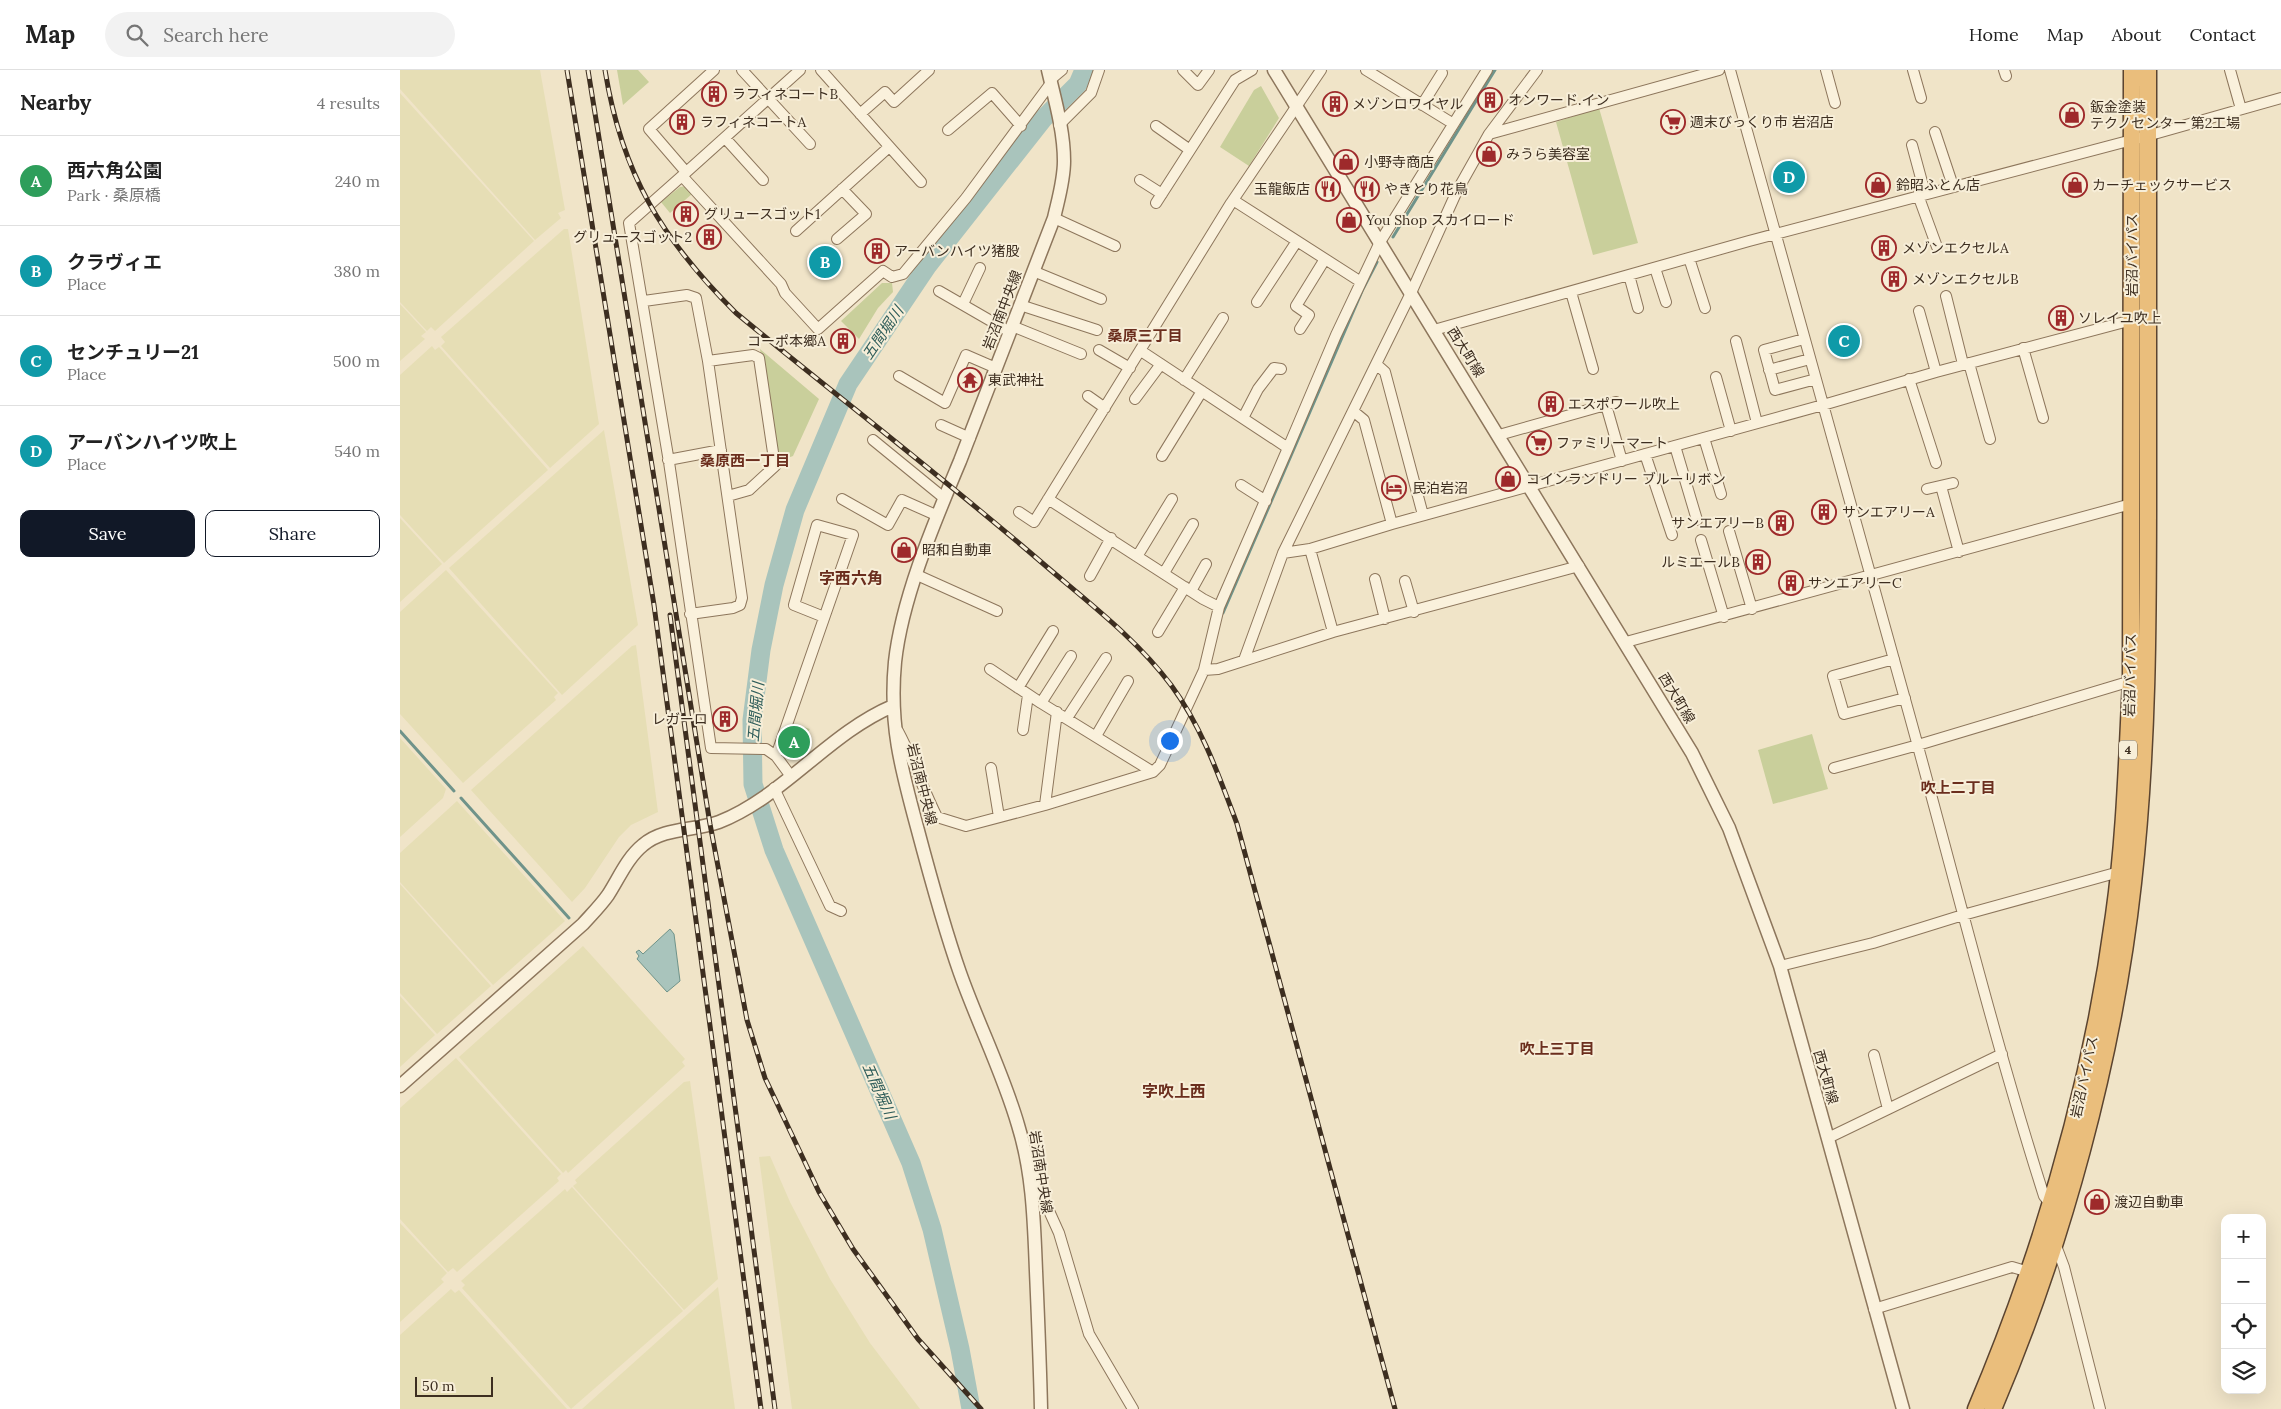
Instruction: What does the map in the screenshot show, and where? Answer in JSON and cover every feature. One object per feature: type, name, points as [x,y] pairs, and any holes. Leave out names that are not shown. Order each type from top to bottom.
[{"type":"highway","name":"岩沼バイパス","points":[[1992,1409],[2038,1291],[2083,1142],[2105,1050],[2133,886],[2147,708],[2140,138],[2132,70]]},
{"type":"highway","name":"岩沼バイパス","points":[[1976,1409],[2029,1272],[2051,1204],[2085,1080],[2102,991],[2119,872],[2127,772],[2130,681],[2132,320],[2140,138],[2148,70]]},
{"type":"street","points":[[714,70],[649,130],[684,174],[781,284],[785,293],[818,329],[883,271],[892,278],[903,274],[966,198],[1021,126],[1050,80],[1062,70]]},
{"type":"street","points":[[742,70],[810,144]]},
{"type":"street","points":[[790,775],[776,756],[766,749],[711,748],[644,301],[629,223],[800,70]]},
{"type":"street","points":[[821,70],[921,182]]},
{"type":"street","points":[[860,114],[885,92],[894,102],[929,70]]},
{"type":"street","points":[[1058,122],[1090,93],[1099,70]]},
{"type":"street","points":[[1183,70],[1198,85],[1209,70]]},
{"type":"street","points":[[1140,180],[1159,198],[1235,80],[1252,70]]},
{"type":"street","name":"西大町線","points":[[1274,70],[1626,642],[1692,753],[1729,828],[1780,966],[1903,1409]]},
{"type":"street","points":[[1019,512],[1034,522],[1234,200],[1287,118],[1297,109],[1321,70]]},
{"type":"street","points":[[895,725],[910,753],[922,788],[938,817],[966,826],[1046,805],[1153,772],[1160,765],[1204,670],[1219,608],[1361,282],[1380,242],[1452,123],[1487,70]]},
{"type":"street","points":[[1244,660],[1283,553],[1411,293],[1456,190],[1489,134],[1537,70]]},
{"type":"street","points":[[1489,134],[1719,70]]},
{"type":"street","points":[[1730,70],[2002,1054],[2041,1187],[2051,1204]]},
{"type":"street","points":[[1826,70],[1835,103]]},
{"type":"street","points":[[1913,70],[1921,98]]},
{"type":"street","points":[[2230,70],[2241,109]]},
{"type":"street","points":[[1370,71],[1452,123]]},
{"type":"street","points":[[1422,105],[1442,73]]},
{"type":"street","name":"岩沼南中央線","points":[[1041,1409],[1034,1215],[1027,1161],[1018,1124],[960,972],[929,874],[899,761],[893,706],[896,661],[903,618],[917,575],[944,498],[970,438],[1054,218],[1064,162],[1050,80]]},
{"type":"street","points":[[948,130],[992,93],[1021,126]]},
{"type":"street","points":[[1434,330],[1774,234],[2140,138],[2281,98]]},
{"type":"street","points":[[1156,126],[1190,150]]},
{"type":"street","points":[[1935,132],[1953,186]]},
{"type":"street","points":[[725,138],[764,180]]},
{"type":"street","points":[[1912,145],[1922,194],[1937,247]]},
{"type":"street","points":[[796,231],[889,146]]},
{"type":"street","points":[[837,239],[866,214],[842,189]]},
{"type":"street","points":[[1234,200],[1361,282]]},
{"type":"street","points":[[1054,218],[1115,246]]},
{"type":"street","points":[[1257,302],[1298,241]]},
{"type":"street","points":[[1689,258],[1705,308]]},
{"type":"street","points":[[1300,330],[1309,315],[1296,306],[1325,259]]},
{"type":"street","points":[[963,304],[980,268]]},
{"type":"street","points":[[1655,268],[1666,302]]},
{"type":"street","points":[[1033,271],[1101,299]]},
{"type":"street","points":[[1629,275],[1638,308]]},
{"type":"street","points":[[939,291],[1011,329],[1081,354]]},
{"type":"street","points":[[1574,291],[1588,328]]},
{"type":"street","points":[[1574,291],[1594,369]]},
{"type":"street","points":[[644,301],[687,295],[693,296],[708,361],[728,496],[742,598],[740,605],[733,608],[690,614]]},
{"type":"street","points":[[1946,296],[1990,439]]},
{"type":"street","points":[[1020,305],[1097,330]]},
{"type":"street","points":[[1919,311],[1936,372]]},
{"type":"street","points":[[1184,380],[1223,318]]},
{"type":"street","points":[[1283,553],[1310,549],[1423,515],[1731,431],[1936,372],[2132,320]]},
{"type":"street","points":[[1804,339],[1764,350],[1769,370],[1775,390],[1816,379]]},
{"type":"street","points":[[1736,341],[1757,423]]},
{"type":"street","points":[[2023,348],[2043,418]]},
{"type":"street","points":[[1099,350],[1130,368]]},
{"type":"street","points":[[1141,351],[1288,448]]},
{"type":"street","points":[[708,361],[753,355],[759,358],[774,466],[749,490],[728,496]]},
{"type":"street","points":[[899,376],[944,403],[966,355],[996,368]]},
{"type":"street","points":[[1769,370],[1810,359]]},
{"type":"street","points":[[1135,399],[1160,364]]},
{"type":"street","points":[[1376,364],[1385,372],[1423,515]]},
{"type":"street","points":[[1243,418],[1258,389],[1274,368],[1281,369]]},
{"type":"street","points":[[1716,377],[1731,431]]},
{"type":"street","points":[[1909,380],[1936,463]]},
{"type":"street","points":[[1162,456],[1202,391]]},
{"type":"street","points":[[1088,396],[1105,408]]},
{"type":"street","points":[[1499,435],[1611,404],[1622,461]]},
{"type":"street","points":[[1353,411],[1364,420],[1392,524]]},
{"type":"street","points":[[941,425],[970,438]]},
{"type":"street","points":[[1704,438],[1721,494]]},
{"type":"street","points":[[872,440],[944,498]]},
{"type":"street","points":[[1675,446],[1696,520]]},
{"type":"street","points":[[668,460],[721,450]]},
{"type":"street","points":[[1645,454],[1672,535]]},
{"type":"street","points":[[1927,489],[1953,483]]},
{"type":"street","points":[[1241,486],[1266,501]]},
{"type":"street","points":[[1941,486],[1959,552]]},
{"type":"street","points":[[842,499],[888,525],[902,500],[938,516]]},
{"type":"street","points":[[1048,499],[1219,608]]},
{"type":"street","points":[[1138,555],[1172,499]]},
{"type":"street","points":[[1626,642],[1871,577],[2131,504]]},
{"type":"street","points":[[1164,573],[1193,524]]},
{"type":"street","points":[[776,756],[853,535],[817,525],[794,605],[824,618]]},
{"type":"street","points":[[1729,531],[1752,609]]},
{"type":"street","points":[[1090,576],[1111,538]]},
{"type":"street","points":[[1702,540],[1724,617]]},
{"type":"street","points":[[1310,549],[1333,632]]},
{"type":"street","points":[[1158,632],[1206,564]]},
{"type":"street","points":[[1204,670],[1218,669],[1333,632],[1414,612],[1579,566]]},
{"type":"street","points":[[917,575],[997,611]]},
{"type":"street","points":[[1375,579],[1385,619]]},
{"type":"street","points":[[1405,581],[1414,612]]},
{"type":"street","points":[[1018,688],[1053,631]]},
{"type":"street","points":[[1041,703],[1071,656]]},
{"type":"street","points":[[1067,718],[1106,658]]},
{"type":"street","points":[[1894,659],[1833,676],[1844,714],[1905,698]]},
{"type":"street","points":[[990,669],[1028,695],[1153,772]]},
{"type":"street","points":[[1096,736],[1128,681]]},
{"type":"street","points":[[1834,768],[1918,745],[2130,681]]},
{"type":"street","points":[[1024,730],[1028,695]]},
{"type":"street","points":[[400,1086],[583,924],[598,909],[632,856],[645,843],[677,830],[718,822],[744,810],[869,716],[893,706]]},
{"type":"street","points":[[1046,805],[1057,712]]},
{"type":"street","points":[[991,768],[999,817]]},
{"type":"street","points":[[771,790],[830,906],[842,910]]},
{"type":"street","points":[[1780,966],[1873,943],[1963,915],[2119,872]]},
{"type":"street","points":[[1828,1138],[2002,1054]]},
{"type":"street","points":[[1874,1055],[1888,1109]]},
{"type":"street","points":[[1027,1161],[1059,1233],[1089,1334],[1133,1409]]},
{"type":"street","points":[[2054,1242],[2064,1267],[2100,1409]]},
{"type":"street","points":[[1874,1309],[2012,1267],[2029,1272]]},
{"type":"shaded area","points":[[400,70],[540,70],[565,210],[558,213],[561,218],[535,240],[400,89]]},
{"type":"shaded area","points":[[400,93],[534,241],[435,331],[431,327],[427,331],[400,302]]},
{"type":"shaded area","points":[[564,229],[568,229],[599,424],[550,468],[441,346],[445,342],[441,337]]},
{"type":"shaded area","points":[[400,304],[426,332],[421,336],[425,339],[400,361]]},
{"type":"shaded area","points":[[432,346],[435,350],[439,347],[548,470],[444,563],[400,515],[400,375]]},
{"type":"shaded area","points":[[604,430],[638,625],[562,695],[449,568]]},
{"type":"shaded area","points":[[400,518],[442,564],[400,602]]},
{"type":"shaded area","points":[[446,570],[558,693],[554,697],[556,700],[463,783],[400,714],[400,612]]},
{"type":"shaded area","points":[[636,645],[658,812],[631,825],[619,837],[585,888],[572,902],[471,790],[632,646]]},
{"type":"shaded area","points":[[400,738],[446,789],[443,798],[400,837]]},
{"type":"shaded area","points":[[457,801],[565,921],[493,985],[400,882],[400,853]]},
{"type":"shaded area","points":[[400,884],[491,986],[437,1034],[400,993]]},
{"type":"shaded area","points":[[583,946],[685,1059],[682,1062],[685,1066],[568,1173],[566,1170],[563,1173],[459,1057]]},
{"type":"shaded area","points":[[400,996],[435,1035],[400,1067]]},
{"type":"shaded area","points":[[456,1058],[561,1174],[557,1178],[559,1181],[457,1272],[453,1268],[448,1272],[400,1219],[400,1108]]},
{"type":"shaded area","points":[[690,1081],[718,1279],[684,1310],[573,1186],[577,1183],[575,1180],[684,1082]]},
{"type":"shaded area","points":[[770,1156],[790,1202],[830,1279],[870,1343],[920,1409],[792,1409],[759,1157]]},
{"type":"shaded area","points":[[572,1187],[683,1311],[571,1409],[462,1288],[465,1285],[461,1281],[565,1189],[567,1192]]},
{"type":"shaded area","points":[[400,1223],[447,1273],[441,1279],[444,1282],[400,1322]]},
{"type":"shaded area","points":[[718,1287],[735,1409],[582,1409]]},
{"type":"shaded area","points":[[451,1289],[455,1293],[459,1290],[567,1409],[400,1409],[400,1335]]},
{"type":"green space","points":[[617,70],[638,70],[649,82],[623,105]]},
{"type":"green space","points":[[1261,86],[1279,118],[1249,166],[1220,147],[1254,90]]},
{"type":"green space","points":[[1599,108],[1638,243],[1593,255],[1556,122]]},
{"type":"green space","points":[[686,186],[692,194],[670,213],[661,202],[680,187]]},
{"type":"green space","points":[[882,283],[892,283],[893,292],[878,308],[859,339],[841,321]]},
{"type":"green space","points":[[760,349],[819,399],[793,456],[777,462]]},
{"type":"green space","points":[[794,724],[810,729],[796,746],[802,757],[798,760],[789,755],[787,747]]},
{"type":"green space","points":[[1812,734],[1828,789],[1773,804],[1758,750]]},
{"type":"water","points":[[670,929],[674,934],[680,981],[667,992],[637,959],[639,956],[636,952],[639,950],[643,954]]},
{"type":"waterway","name":"五間堀川","points":[[971,1409],[960,1349],[932,1229],[911,1163],[774,850],[753,784],[752,720],[761,650],[774,585],[795,510],[848,384],[928,265],[1043,119],[1078,84],[1084,70]]},
{"type":"waterway","points":[[1393,237],[1495,70]]},
{"type":"waterway","points":[[1223,613],[1363,289],[1377,262]]},
{"type":"waterway","points":[[400,731],[454,791]]},
{"type":"waterway","points":[[461,798],[569,918]]},
{"type":"railway","points":[[567,70],[654,605],[761,1409]]},
{"type":"railway","points":[[588,70],[710,824],[747,1020],[765,1078],[819,1192],[853,1249],[918,1339],[981,1409]]},
{"type":"railway","points":[[605,70],[612,108],[634,174],[649,203],[667,231],[710,286],[736,313],[1003,529],[1109,620],[1157,667],[1182,701],[1209,752],[1237,824],[1395,1409]]},
{"type":"railway","points":[[670,615],[775,1409]]},
{"type":"place","name":"ラフィネコートB","points":[[714,94]]},
{"type":"place","name":"オンワード.イン","points":[[1490,100]]},
{"type":"place","name":"メゾンロワイヤル","points":[[1335,104]]},
{"type":"place","name":"鈑金塗装 テクノセンター 第2工場","points":[[2072,115]]},
{"type":"place","name":"ラフィネコートA","points":[[682,122]]},
{"type":"place","name":"週末びっくり市 岩沼店","points":[[1673,122]]},
{"type":"place","name":"みうら美容室","points":[[1489,154]]},
{"type":"place","name":"小野寺商店","points":[[1346,162]]},
{"type":"place","name":"アーバンハイツ吹上","points":[[1789,177]]},
{"type":"place","name":"鈴昭ふとん店","points":[[1878,185]]},
{"type":"place","name":"カーチェックサービス","points":[[2075,185]]},
{"type":"place","name":"玉龍飯店","points":[[1328,189]]},
{"type":"place","name":"やきとり花鳥","points":[[1367,189]]},
{"type":"place","name":"グリュースゴット1","points":[[686,214]]},
{"type":"place","name":"You Shop スカイロード","points":[[1349,220]]},
{"type":"place","name":"グリュースゴット2","points":[[709,237]]},
{"type":"place","name":"メゾンエクセルA","points":[[1884,248]]},
{"type":"place","name":"アーバンハイツ猪股","points":[[877,251]]},
{"type":"place","name":"クラヴィエ","points":[[825,262]]},
{"type":"place","name":"メゾンエクセルB","points":[[1894,279]]},
{"type":"place","name":"ソレイユ吹上","points":[[2061,318]]},
{"type":"place","name":"コーポ本郷A","points":[[843,341]]},
{"type":"place","name":"センチュリー21","points":[[1844,341]]},
{"type":"place","name":"東武神社","points":[[970,380]]},
{"type":"place","name":"エスポワール吹上","points":[[1551,404]]},
{"type":"place","name":"ファミリーマート","points":[[1539,443]]},
{"type":"place","name":"コインランドリー ブルーリボン","points":[[1508,479]]},
{"type":"place","name":"民泊岩沼","points":[[1394,488]]},
{"type":"place","name":"サンエアリーA","points":[[1824,512]]},
{"type":"place","name":"サンエアリーB","points":[[1781,523]]},
{"type":"place","name":"昭和自動車","points":[[904,550]]},
{"type":"place","name":"ルミエールB","points":[[1758,562]]},
{"type":"place","name":"サンエアリーC","points":[[1791,583]]},
{"type":"place","name":"レガーロ","points":[[725,719]]},
{"type":"place","name":"西六角公園","points":[[794,742]]},
{"type":"place","name":"渡辺自動車","points":[[2097,1202]]},
{"type":"district","name":"桑原三丁目","points":[[1145,336]]},
{"type":"district","name":"桑原西一丁目","points":[[745,461]]},
{"type":"district","name":"字西六角","points":[[851,578]]},
{"type":"district","name":"吹上二丁目","points":[[1958,788]]},
{"type":"district","name":"吹上三丁目","points":[[1557,1049]]},
{"type":"district","name":"字吹上西","points":[[1174,1091]]}]
